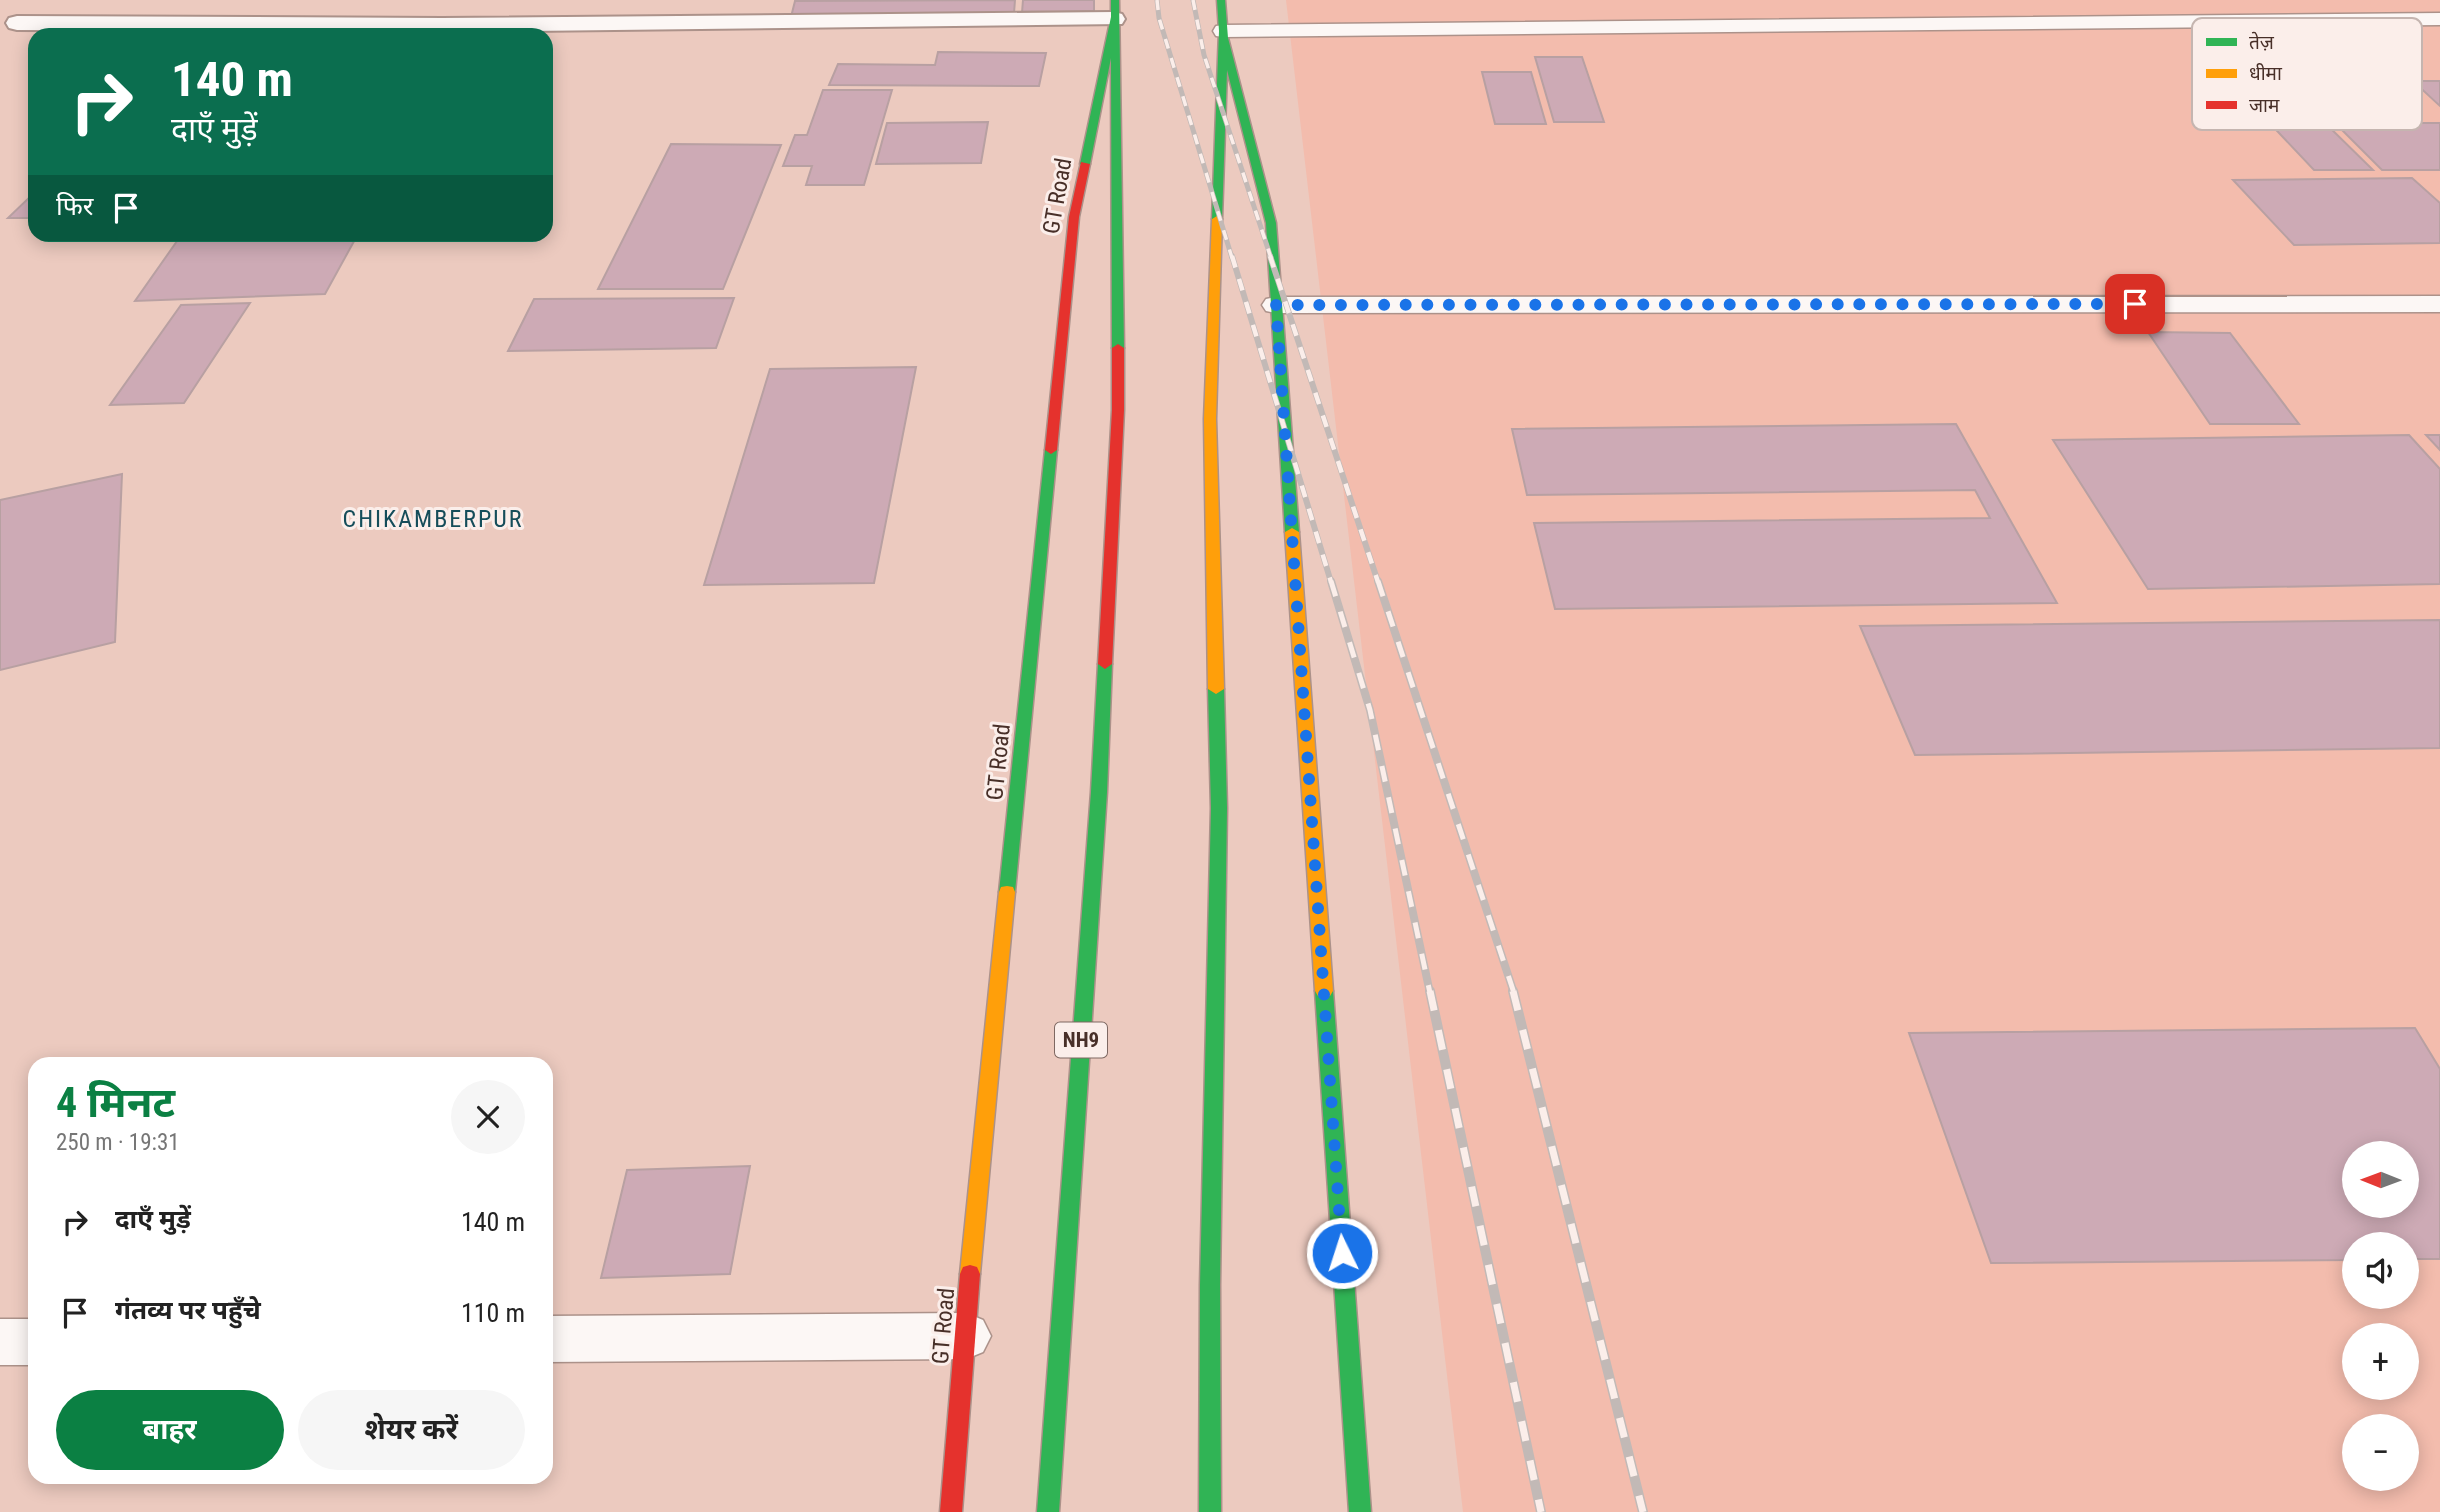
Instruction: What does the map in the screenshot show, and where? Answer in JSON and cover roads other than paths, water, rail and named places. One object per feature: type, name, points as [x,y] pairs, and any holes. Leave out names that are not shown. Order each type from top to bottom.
[{"type":"main road","points":[[1210,1512],[1210,1285],[1219,808],[1210,419],[1224,34],[1221,0]]},
{"type":"main road","name":"NH9","points":[[1048,1512],[1099,792],[1118,410],[1114,9]]},
{"type":"main road","name":"GT Road","points":[[951,1512],[1074,217],[1114,9]]},
{"type":"main road","points":[[1224,34],[1271,223],[1360,1512]]},
{"type":"street","points":[[8,30],[43,0]]},
{"type":"street","points":[[157,28],[1114,9]]},
{"type":"street","points":[[8,30],[28,30]]},
{"type":"lane","points":[[1224,34],[1698,18],[2192,19]]},
{"type":"lane","points":[[2422,19],[2440,19]]},
{"type":"lane","points":[[1276,305],[2440,304]]},
{"type":"lane","points":[[553,1339],[966,1336]]},
{"type":"lane","points":[[0,1342],[28,1342]]},
{"type":"railway","points":[[1157,0],[1159,18],[1232,258]]},
{"type":"railway","points":[[1193,0],[1204,55],[1271,258]]},
{"type":"railway","points":[[1232,256],[1331,582]]},
{"type":"railway","points":[[1270,256],[1378,582]]},
{"type":"railway","points":[[1331,581],[1370,710],[1430,993]]},
{"type":"railway","points":[[1378,581],[1514,993]]},
{"type":"railway","points":[[1430,991],[1541,1512]]},
{"type":"railway","points":[[1513,991],[1643,1512]]},
{"type":"district","name":"CHIKAMBERPUR","points":[[433,519]]}]
